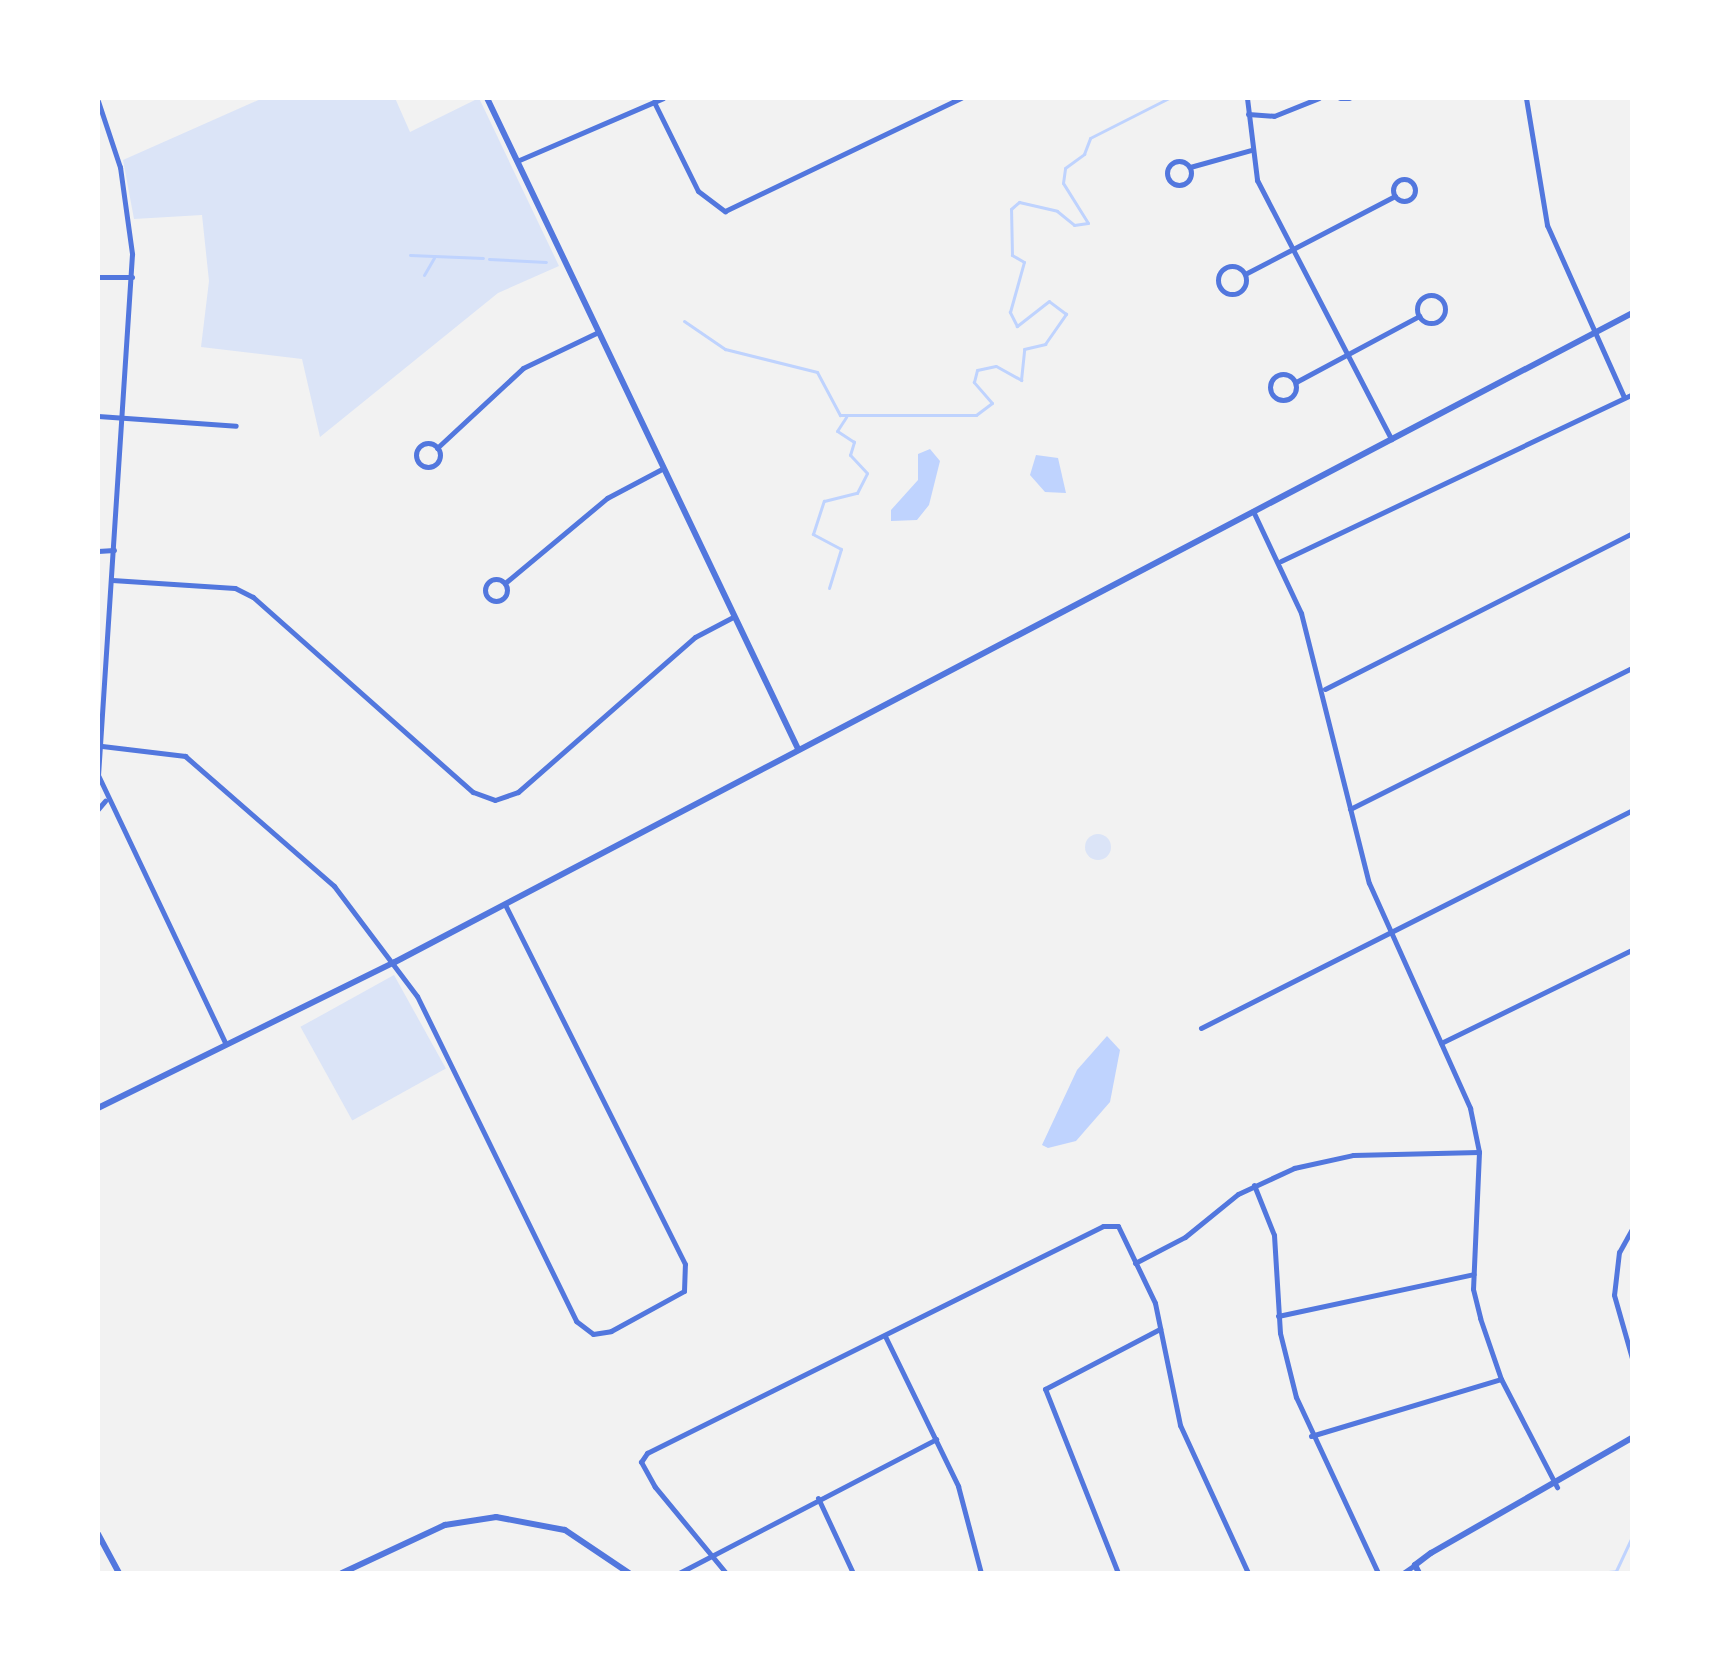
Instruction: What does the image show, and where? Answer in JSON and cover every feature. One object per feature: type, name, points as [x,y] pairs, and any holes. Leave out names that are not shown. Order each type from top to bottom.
[{"type":"street","points":[[487,98],[798,749]]},
{"type":"street","points":[[517,161],[663,98]]},
{"type":"street","points":[[654,102],[710,207],[725,211],[961,98]]},
{"type":"street","points":[[1247,98],[1251,150],[1290,249],[1391,439]]},
{"type":"street","points":[[1248,114],[1274,116],[1319,98]]},
{"type":"street","points":[[1340,98],[1349,98]]},
{"type":"street","points":[[1526,98],[1547,225],[1590,334],[1624,397]]},
{"type":"street","points":[[100,100],[131,221],[132,277],[102,746],[105,801],[226,1044]]},
{"type":"street","points":[[1190,167],[1183,185],[1168,179],[1173,162],[1190,167],[1251,150]]},
{"type":"street","points":[[1245,274],[1225,267],[1219,284],[1237,293],[1245,274],[1290,249],[1395,196],[1411,199],[1413,183],[1396,182],[1395,196]]},
{"type":"street","points":[[98,277],[132,277]]},
{"type":"street","points":[[1296,382],[1277,376],[1272,394],[1288,400],[1296,382],[1419,316],[1425,297],[1443,303],[1435,322],[1419,316]]},
{"type":"street","points":[[98,1108],[395,962],[1632,313]]},
{"type":"street","points":[[437,448],[438,463],[420,465],[419,447],[437,448],[523,368],[598,332]]},
{"type":"street","points":[[1281,561],[1632,394]]},
{"type":"street","points":[[98,416],[236,426]]},
{"type":"street","points":[[505,583],[488,582],[486,596],[502,599],[505,583],[607,498],[662,469]]},
{"type":"street","points":[[1253,510],[1281,561],[1325,689],[1350,809],[1389,932],[1470,1108],[1479,1152],[1474,1274],[1501,1379],[1557,1487]]},
{"type":"street","points":[[1325,689],[1632,533]]},
{"type":"street","points":[[98,551],[114,550]]},
{"type":"street","points":[[112,580],[235,588],[253,597],[473,792],[495,800],[518,792],[695,637],[733,617]]},
{"type":"street","points":[[1350,809],[1632,668]]},
{"type":"street","points":[[98,692],[106,692]]},
{"type":"street","points":[[102,746],[185,756],[324,877],[395,962],[576,1321],[593,1334],[611,1331],[684,1291],[685,1264],[505,904]]},
{"type":"street","points":[[98,809],[105,801]]},
{"type":"street","points":[[1201,1028],[1632,810]]},
{"type":"street","points":[[1441,1043],[1632,950]]},
{"type":"street","points":[[1135,1263],[1254,1185],[1332,1158],[1479,1152]]},
{"type":"street","points":[[1254,1185],[1274,1235],[1278,1316],[1311,1437],[1378,1573]]},
{"type":"street","points":[[726,1573],[712,1551],[655,1487],[641,1462],[647,1453],[1111,1226],[1118,1226],[1161,1329],[1180,1425],[1248,1573]]},
{"type":"street","points":[[1632,1229],[1619,1252],[1614,1295],[1632,1358]]},
{"type":"street","points":[[1278,1316],[1474,1274]]},
{"type":"street","points":[[1118,1573],[1044,1396],[1053,1380],[1161,1329]]},
{"type":"street","points":[[885,1336],[964,1503],[981,1573]]},
{"type":"street","points":[[1311,1437],[1501,1379]]},
{"type":"street","points":[[1403,1573],[1557,1487],[1632,1438]]},
{"type":"street","points":[[679,1573],[712,1551],[936,1439]]},
{"type":"street","points":[[818,1498],[853,1573]]},
{"type":"street","points":[[342,1573],[445,1525],[496,1517],[565,1530],[629,1573]]},
{"type":"street","points":[[98,1534],[119,1573]]},
{"type":"street","points":[[1415,1565],[1419,1573]]},
{"type":"shaded area","points":[[263,98],[395,98],[410,132],[479,98],[559,266],[498,293],[320,437],[302,359],[201,347],[209,281],[202,215],[134,219],[123,160]]},
{"type":"shaded area","points":[[1098,834],[1107,838],[1111,847],[1107,856],[1098,860],[1089,856],[1085,847],[1089,838]]},
{"type":"shaded area","points":[[394,975],[446,1069],[352,1120],[300,1027]]},
{"type":"water","points":[[930,449],[940,461],[929,505],[917,520],[891,521],[891,510],[918,480],[918,454]]},
{"type":"water","points":[[1036,455],[1058,458],[1066,493],[1045,492],[1030,475]]},
{"type":"water","points":[[1107,1036],[1120,1050],[1110,1102],[1076,1141],[1048,1148],[1042,1145],[1077,1070]]},
{"type":"waterway","points":[[684,321],[725,349],[817,372],[840,415],[976,415],[992,403],[974,382],[977,370],[996,366],[1021,380],[1024,349],[1045,344],[1066,314],[1049,301],[1017,326],[1010,312],[1024,262],[1012,255],[1011,209],[1019,202],[1057,211],[1074,225],[1088,223],[1063,183],[1065,168],[1084,154],[1090,138],[1169,98]]},
{"type":"waterway","points":[[410,255],[483,258]]},
{"type":"waterway","points":[[424,275],[434,258]]},
{"type":"waterway","points":[[489,259],[546,262]]},
{"type":"waterway","points":[[829,588],[841,549],[813,534],[824,501],[857,493],[867,473],[850,455],[854,442],[837,431],[846,417]]},
{"type":"waterway","points":[[1598,1573],[1616,1571],[1632,1536]]}]
